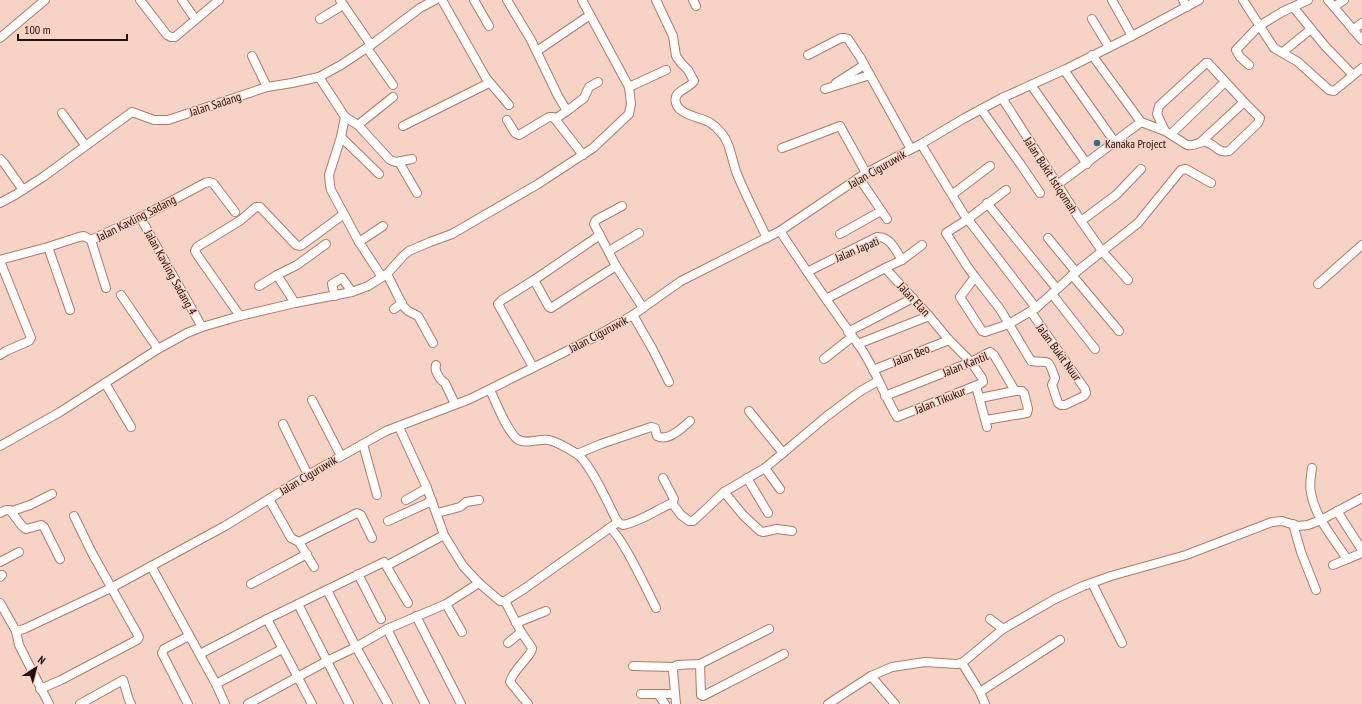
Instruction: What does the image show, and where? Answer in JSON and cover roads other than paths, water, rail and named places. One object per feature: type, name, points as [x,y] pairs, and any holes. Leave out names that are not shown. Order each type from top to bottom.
[{"type":"street","points":[[0,38],[45,0]]},
{"type":"street","points":[[140,0],[167,35],[171,37],[175,36],[195,18],[219,0]]},
{"type":"street","points":[[182,0],[195,18]]},
{"type":"street","name":"Jalan Sadang","points":[[0,203],[43,177],[132,112],[154,120],[168,120],[267,87],[319,77],[369,47],[420,8],[434,0]]},
{"type":"street","points":[[442,0],[489,83],[509,105]]},
{"type":"street","points":[[474,0],[489,26]]},
{"type":"street","points":[[507,0],[537,51],[558,96],[567,110]]},
{"type":"street","points":[[656,0],[673,36],[676,56],[688,70],[694,82],[679,92],[676,96],[676,103],[679,109],[709,122],[723,135],[727,141],[734,165],[744,188],[768,238]]},
{"type":"street","points":[[1112,0],[1132,36]]},
{"type":"street","name":"Jalan Ciguruwik","points":[[16,632],[111,588],[225,526],[308,475],[386,431],[490,390],[532,367],[593,338],[633,315],[681,281],[768,238],[863,175],[922,144],[981,109],[1132,36],[1185,4],[1199,0]]},
{"type":"street","points":[[1243,0],[1274,48],[1298,62],[1329,90],[1334,91],[1362,68]]},
{"type":"street","points":[[1249,66],[1240,57],[1236,50],[1259,26],[1282,12],[1294,8],[1308,0]]},
{"type":"street","points":[[1328,0],[1362,40]]},
{"type":"street","points":[[1334,7],[1344,0]]},
{"type":"street","points":[[0,446],[60,412],[158,349],[187,333],[240,316],[295,303],[335,296],[368,286],[385,276],[409,251],[452,234],[538,184],[602,140],[628,114],[632,104],[629,87],[590,15],[585,1]]},
{"type":"street","points":[[320,19],[342,2],[393,85]]},
{"type":"street","points":[[1294,8],[1325,46],[1353,75]]},
{"type":"street","points":[[537,51],[590,15]]},
{"type":"street","points":[[1092,19],[1109,46]]},
{"type":"street","points":[[1353,30],[1362,23]]},
{"type":"street","points":[[1283,52],[1311,29]]},
{"type":"street","points":[[808,55],[841,38],[848,39],[911,149]]},
{"type":"street","points":[[1092,55],[1141,122],[1168,133],[1190,146],[1201,142],[1244,102]]},
{"type":"street","points":[[252,56],[267,87]]},
{"type":"street","points":[[1168,133],[1157,114],[1159,106],[1204,63],[1208,63],[1244,102],[1260,116],[1260,119],[1258,123],[1229,151],[1222,152],[1208,143],[1201,142]]},
{"type":"street","points":[[864,65],[825,89],[870,75]]},
{"type":"street","points":[[629,87],[666,70]]},
{"type":"street","points":[[1064,70],[1114,142]]},
{"type":"street","points":[[319,77],[345,117],[358,125],[388,158],[399,162],[412,159]]},
{"type":"street","points":[[555,119],[584,98],[589,87],[598,82]]},
{"type":"street","points":[[1168,133],[1225,82]]},
{"type":"street","points":[[403,126],[489,83]]},
{"type":"street","points":[[1031,85],[1087,164]]},
{"type":"street","points":[[358,125],[393,97]]},
{"type":"street","name":"Jalan Bukit Istiqomah","points":[[1002,98],[1057,185],[1102,252],[1128,280]]},
{"type":"street","points":[[981,109],[1040,193]]},
{"type":"street","points":[[62,113],[85,145]]},
{"type":"street","points":[[345,117],[329,178],[331,190],[359,242],[385,276],[406,309],[418,316],[433,343]]},
{"type":"street","points":[[507,120],[515,133],[519,134],[549,117],[553,117],[582,155]]},
{"type":"street","points":[[1057,185],[1141,122]]},
{"type":"street","points":[[782,148],[840,126],[881,211],[887,219]]},
{"type":"street","points":[[341,136],[379,174]]},
{"type":"street","name":"Jalan Bukit Nuur","points":[[922,144],[968,219],[1033,310],[1086,389],[1084,396],[1065,405],[1059,404],[1052,385],[1055,378],[1050,364],[1046,361],[1031,361],[1009,324]]},
{"type":"street","points":[[0,159],[23,190]]},
{"type":"street","points":[[399,162],[418,193]]},
{"type":"street","points":[[953,194],[990,166]]},
{"type":"street","points":[[976,277],[960,297],[982,331],[989,332],[1009,324],[1033,310],[1074,274],[1138,223],[1181,170],[1186,169],[1211,183]]},
{"type":"street","points":[[1081,221],[1116,195],[1141,170]]},
{"type":"street","name":"Jalan Kavling Sadang","points":[[0,261],[84,236],[91,240],[140,217],[205,183],[210,182],[213,184],[235,212]]},
{"type":"street","points":[[1006,190],[968,219],[947,231],[946,234],[1009,324]]},
{"type":"street","points":[[987,203],[1054,291],[1095,349]]},
{"type":"street","points":[[622,206],[594,223],[616,266],[643,308]]},
{"type":"street","points":[[240,316],[198,256],[195,251],[197,247],[241,220],[256,207],[260,207],[298,246],[301,246],[344,214]]},
{"type":"street","points":[[840,234],[881,211]]},
{"type":"street","name":"Jalan Kavling Sadang 4","points":[[140,217],[202,327]]},
{"type":"street","points":[[359,242],[383,226]]},
{"type":"street","points":[[780,231],[858,344],[874,370],[885,396]]},
{"type":"street","points":[[609,251],[639,233]]},
{"type":"street","points":[[532,367],[498,304],[600,235]]},
{"type":"street","name":"Jalan Japati","points":[[807,272],[877,237],[885,238],[902,260]]},
{"type":"street","points":[[1048,238],[1119,331]]},
{"type":"street","points":[[91,240],[106,288]]},
{"type":"street","points":[[259,286],[297,265],[326,244]]},
{"type":"street","points":[[826,299],[902,260],[922,244]]},
{"type":"street","points":[[1318,284],[1362,245]]},
{"type":"street","points":[[48,247],[70,310]]},
{"type":"street","points":[[0,261],[31,338],[29,341],[3,353]]},
{"type":"street","points":[[534,280],[551,308],[616,266]]},
{"type":"street","name":"Jalan Elan","points":[[885,268],[949,340],[971,362],[982,378],[979,384],[980,398],[986,424],[1027,413],[1028,409],[1024,393],[1022,391],[1015,391]]},
{"type":"street","points":[[277,275],[295,303]]},
{"type":"street","points":[[335,296],[332,284],[342,278],[352,292]]},
{"type":"street","points":[[121,295],[158,349]]},
{"type":"street","points":[[824,359],[850,334],[913,298]]},
{"type":"street","points":[[394,309],[402,303]]},
{"type":"street","points":[[633,315],[669,382]]},
{"type":"street","points":[[858,344],[929,316]]},
{"type":"street","name":"Jalan Beo","points":[[874,370],[949,340]]},
{"type":"street","name":"Jalan Kantil","points":[[885,396],[971,362],[988,352],[993,354],[1015,391]]},
{"type":"street","points":[[436,366],[435,369],[442,381],[445,383],[455,404]]},
{"type":"street","points":[[672,504],[681,515],[689,521],[693,521],[724,492],[765,468],[827,416],[859,392],[878,381]]},
{"type":"street","points":[[106,383],[131,427]]},
{"type":"street","name":"Jalan Tikukur","points":[[885,396],[897,417],[979,384]]},
{"type":"street","points":[[490,390],[507,424],[518,439],[525,442],[550,440],[577,454],[591,471],[618,522],[623,525],[633,523],[660,508],[672,504]]},
{"type":"street","points":[[980,398],[1015,391]]},
{"type":"street","points":[[312,400],[341,456]]},
{"type":"street","points":[[749,411],[783,453]]},
{"type":"street","points":[[577,454],[651,427],[655,428],[657,436],[665,438],[676,432],[690,421]]},
{"type":"street","points":[[283,424],[308,475]]},
{"type":"street","points":[[399,427],[427,488],[444,535],[463,566],[478,583],[500,601],[505,601],[524,589],[618,522]]},
{"type":"street","points":[[363,444],[377,495]]},
{"type":"street","points":[[765,468],[780,489]]},
{"type":"street","points":[[1312,468],[1310,492],[1312,501],[1321,520],[1347,559]]},
{"type":"street","points":[[663,478],[674,499],[672,504]]},
{"type":"street","points":[[747,478],[768,513]]},
{"type":"street","points":[[406,500],[427,488]]},
{"type":"street","points":[[724,492],[743,515],[760,531],[763,532],[777,529],[792,531]]},
{"type":"street","points":[[0,513],[8,509],[12,511],[30,505],[52,494]]},
{"type":"street","points":[[828,704],[871,676],[892,667],[925,662],[957,664],[962,662],[1003,629],[1055,599],[1092,583],[1186,555],[1272,522],[1282,521],[1293,524],[1308,525],[1321,520],[1362,498]]},
{"type":"street","points":[[269,499],[292,539],[299,542],[314,567]]},
{"type":"street","points":[[437,513],[460,508],[466,502],[479,500]]},
{"type":"street","points":[[388,522],[432,502]]},
{"type":"street","points":[[12,511],[25,529],[41,525],[44,527],[60,559]]},
{"type":"street","points":[[1333,565],[1362,552],[1337,511]]},
{"type":"street","points":[[299,542],[357,513],[361,515],[372,538]]},
{"type":"street","points":[[40,689],[62,680],[138,639],[138,635],[92,553],[74,516]]},
{"type":"street","points":[[1293,524],[1301,552],[1316,590]]},
{"type":"street","points":[[609,528],[616,534],[631,559],[656,608]]},
{"type":"street","points":[[388,565],[444,535]]},
{"type":"street","points":[[0,562],[19,552]]},
{"type":"street","points":[[251,584],[307,554]]},
{"type":"street","points":[[200,654],[267,619],[384,562],[408,603]]},
{"type":"street","points":[[151,566],[200,654],[225,704]]},
{"type":"street","points":[[358,574],[381,619]]},
{"type":"street","points":[[248,704],[387,629],[446,604],[478,583]]},
{"type":"street","points":[[1092,583],[1122,643]]},
{"type":"street","points":[[327,590],[356,647],[388,704]]},
{"type":"street","points":[[505,601],[533,651],[516,670],[510,682],[528,704]]},
{"type":"street","points":[[0,603],[16,632],[19,645],[40,689],[49,704]]},
{"type":"street","points":[[298,604],[349,704]]},
{"type":"street","points":[[446,604],[462,632]]},
{"type":"street","points":[[516,623],[546,610]]},
{"type":"street","points":[[416,616],[461,704]]},
{"type":"street","points":[[267,619],[312,704]]},
{"type":"street","points":[[990,619],[1003,629]]},
{"type":"street","points":[[387,629],[425,704]]},
{"type":"street","points":[[633,666],[674,667],[677,665],[700,664],[769,629]]},
{"type":"street","points":[[508,643],[521,632]]},
{"type":"street","points":[[188,704],[162,653],[164,649],[189,636]]},
{"type":"street","points":[[980,692],[1060,640]]},
{"type":"street","points":[[216,684],[282,649]]},
{"type":"street","points":[[700,664],[701,695],[703,696],[784,654]]},
{"type":"street","points":[[962,662],[980,692],[985,704]]},
{"type":"street","points":[[674,667],[673,671],[676,704]]},
{"type":"street","points":[[871,676],[894,704]]},
{"type":"street","points":[[80,704],[123,682],[132,704]]},
{"type":"street","points":[[641,694],[675,694]]},
{"type":"street","points":[[658,694],[665,704]]},
{"type":"place","name":"Kanaka Project","points":[[1097,143]]}]
